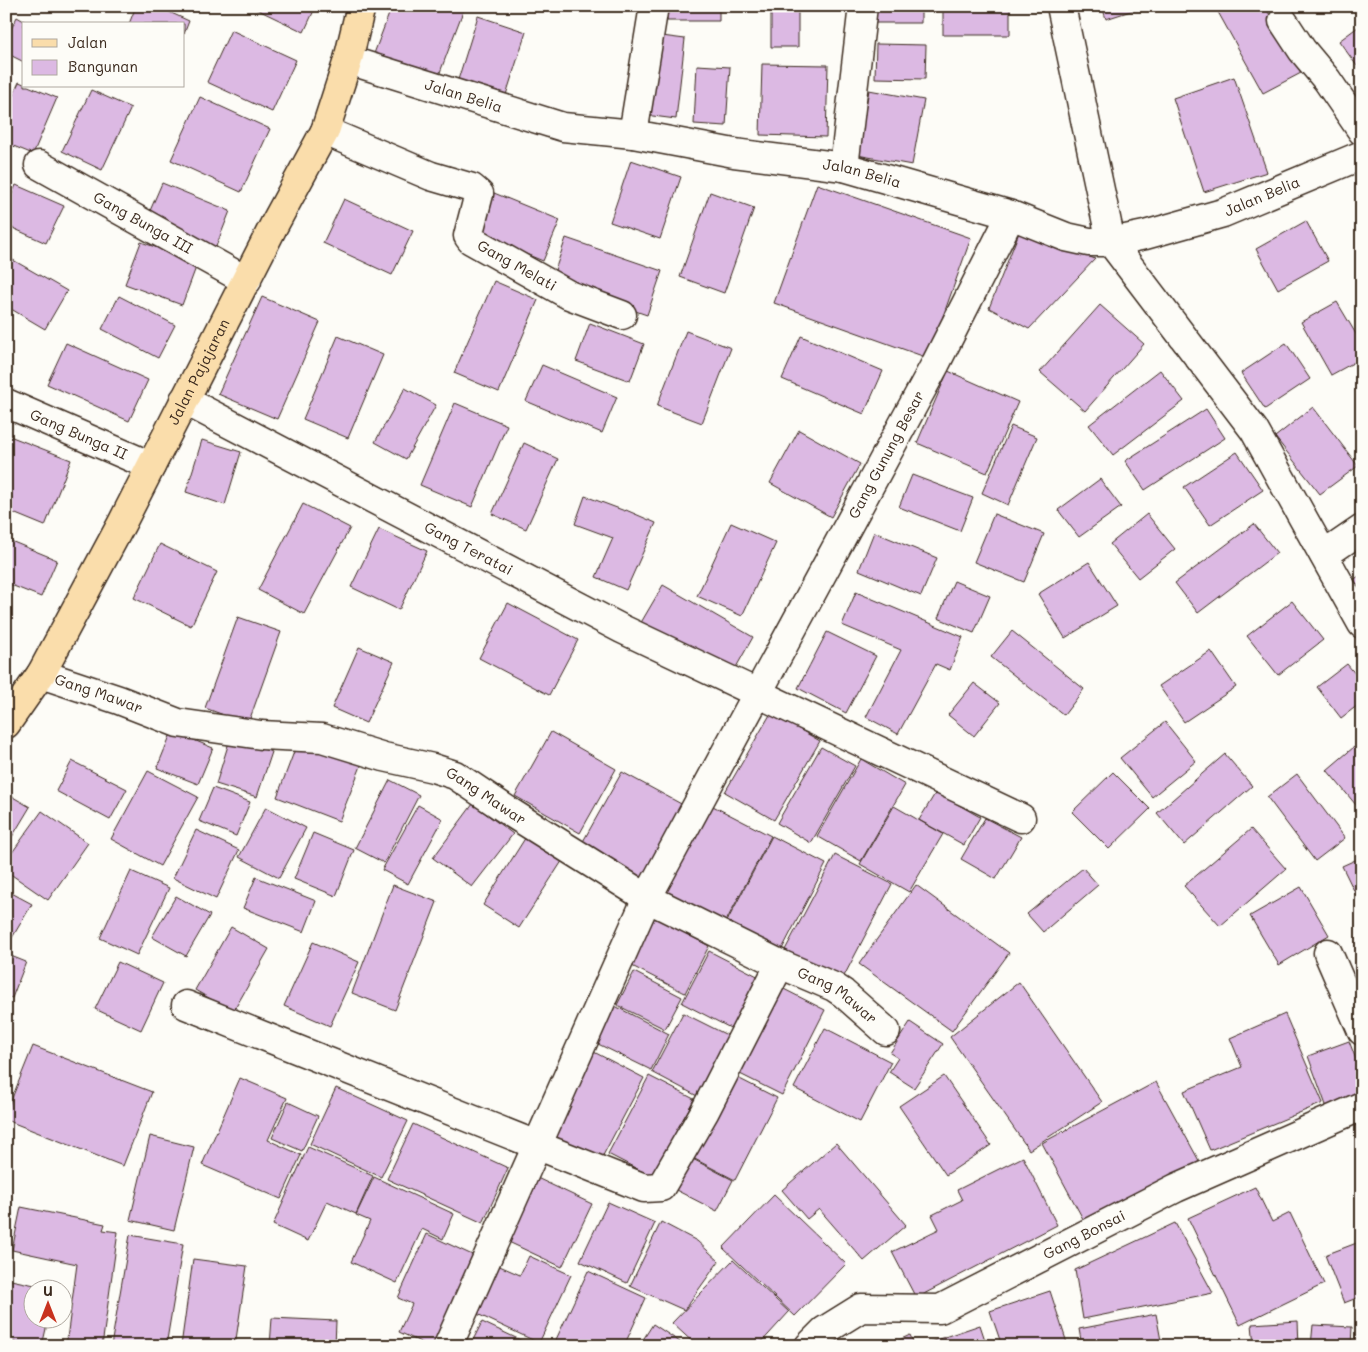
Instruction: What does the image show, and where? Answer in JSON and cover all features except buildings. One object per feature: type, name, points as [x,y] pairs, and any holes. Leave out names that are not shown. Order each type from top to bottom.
[{"type":"main road","name":"Jalan Pajajaran","points":[[8,719],[41,674],[151,466],[274,225],[325,131],[348,60],[361,6]]},
{"type":"street","points":[[633,134],[654,6]]},
{"type":"street","points":[[844,167],[863,6]]},
{"type":"street","points":[[1061,6],[1111,242],[1254,430],[1362,624]]},
{"type":"street","points":[[1283,21],[1362,131]]},
{"type":"street","name":"Jalan Belia","points":[[348,60],[563,127],[633,134],[734,153],[844,167],[1011,215],[1079,241],[1111,242],[1145,235],[1223,213],[1362,156]]},
{"type":"street","name":"Gang Melati","points":[[325,131],[431,176],[472,188],[479,194],[468,236],[475,244],[569,295],[622,314]]},
{"type":"street","name":"Gang Bunga III","points":[[39,165],[246,281]]},
{"type":"street","name":"Gang Gunung Besar","points":[[448,1346],[647,898],[931,371],[1011,215]]},
{"type":"street","name":"Gang Teratai","points":[[184,400],[622,629],[1021,818]]},
{"type":"street","name":"Gang Bunga II","points":[[6,404],[151,466]]},
{"type":"street","points":[[1324,555],[1362,529]]},
{"type":"street","name":"Gang Mawar","points":[[41,674],[119,700],[178,723],[261,735],[322,738],[384,757],[455,775],[513,814],[647,898],[843,993],[886,1031]]},
{"type":"street","points":[[1328,953],[1362,1031]]},
{"type":"street","points":[[186,1005],[644,1188],[661,1187],[704,1111],[780,964]]},
{"type":"street","name":"Gang Bonsai","points":[[809,1346],[824,1331],[861,1308],[940,1309],[1176,1188],[1362,1106]]}]
